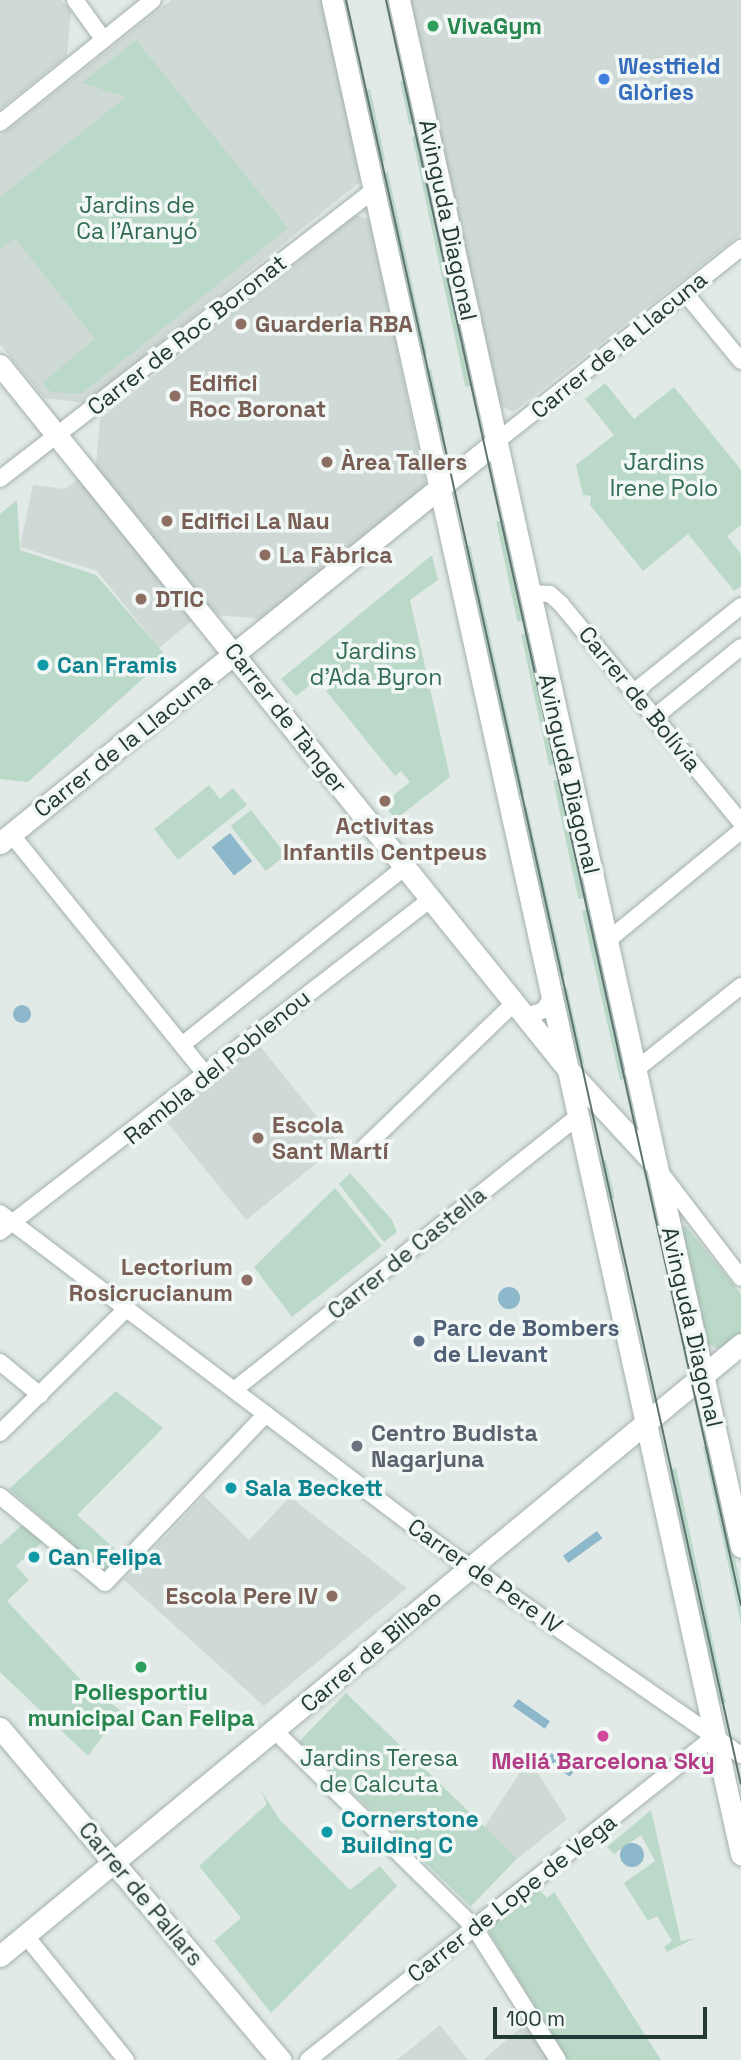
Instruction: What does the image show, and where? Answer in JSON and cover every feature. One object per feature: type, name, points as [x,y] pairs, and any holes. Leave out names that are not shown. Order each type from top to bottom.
[{"type":"street","points":[[75,0],[104,40]]},
{"type":"street","points":[[0,123],[153,0]]},
{"type":"street","points":[[332,0],[554,995],[741,1854]]},
{"type":"street","name":"Avinguda Diagonal","points":[[399,0],[607,941],[633,1072],[704,1373],[741,1547]]},
{"type":"street","name":"Carrer de Roc Boronat","points":[[0,479],[374,190]]},
{"type":"street","name":"Carrer de la Llacuna","points":[[5,839],[237,656],[496,442],[741,248]]},
{"type":"street","points":[[685,293],[741,361]]},
{"type":"street","name":"Carrer de Tànger","points":[[0,365],[570,1072],[654,1163]]},
{"type":"street","name":"Carrer de Bolívia","points":[[529,593],[550,594],[561,604],[741,822]]},
{"type":"street","points":[[634,692],[741,606]]},
{"type":"street","points":[[656,716],[741,648]]},
{"type":"street","points":[[607,941],[741,831]]},
{"type":"street","points":[[5,839],[206,1074]]},
{"type":"street","name":"Rambla del Poblenou","points":[[182,1045],[405,867]]},
{"type":"street","name":"Rambla del Poblenou","points":[[7,1227],[431,899]]},
{"type":"street","points":[[633,1072],[741,986]]},
{"type":"street","points":[[365,1147],[520,1009],[544,1010],[554,995]]},
{"type":"street","name":"Carrer de Castella","points":[[234,1390],[580,1115]]},
{"type":"street","points":[[654,1163],[741,1278]]},
{"type":"street","name":"Carrer de Pere IV","points":[[0,1213],[7,1227],[127,1308],[470,1568],[741,1755]]},
{"type":"street","points":[[0,1433],[127,1308]]},
{"type":"street","name":"Carrer de Bilbao","points":[[0,1956],[116,1863],[741,1344]]},
{"type":"street","points":[[0,1362],[40,1395]]},
{"type":"street","points":[[0,1496],[110,1578],[266,1414]]},
{"type":"street","name":"Carrer de Pallars","points":[[0,1728],[281,2060]]},
{"type":"street","points":[[275,1731],[474,1927],[558,2060]]},
{"type":"street","name":"Carrer de Lope de Vega","points":[[308,2060],[715,1736]]},
{"type":"street","points":[[26,1936],[126,2060]]},
{"type":"shaded area","points":[[0,0],[61,0],[71,12],[67,56],[0,109]]},
{"type":"shaded area","points":[[171,0],[322,0],[361,181],[86,403],[44,398],[0,344],[0,136]]},
{"type":"shaded area","points":[[409,0],[741,0],[741,234],[513,412],[500,405],[495,391]]},
{"type":"shaded area","points":[[356,215],[370,220],[426,487],[261,619],[218,615],[210,606],[159,648],[97,571],[20,547],[33,485],[65,489],[96,466],[100,419]]},
{"type":"shaded area","name":"Escola Sant Martí","points":[[259,1045],[340,1144],[246,1220],[166,1121]]},
{"type":"shaded area","points":[[204,1496],[249,1540],[290,1497],[407,1588],[264,1706],[124,1580]]},
{"type":"shaded area","points":[[529,1759],[567,1819],[517,1859],[484,1827]]},
{"type":"shaded area","points":[[529,2021],[555,2060],[483,2060]]},
{"type":"shaded area","points":[[440,2025],[468,2060],[397,2060]]},
{"type":"green space","name":"Jardins de Ca l'Aranyó","points":[[136,40],[288,228],[81,394],[51,392],[42,383],[95,339],[15,238],[0,249],[0,197],[126,97],[82,83]]},
{"type":"green space","points":[[408,80],[417,123],[409,125],[400,82]]},
{"type":"green space","points":[[370,89],[385,160],[377,162],[362,91]]},
{"type":"green space","points":[[420,135],[473,385],[465,387],[412,137]]},
{"type":"green space","points":[[388,172],[427,354],[420,355],[380,174]]},
{"type":"green space","points":[[431,369],[444,430],[436,431],[423,371]]},
{"type":"green space","name":"Jardins Irene Polo","points":[[605,383],[634,419],[674,387],[741,470],[741,525],[727,536],[741,554],[741,586],[734,591],[688,534],[643,571],[590,505],[591,496],[583,495],[576,465],[614,435],[585,399]]},
{"type":"green space","points":[[17,500],[20,550],[96,575],[167,657],[28,782],[0,779],[0,514]]},
{"type":"green space","points":[[505,520],[526,620],[517,622],[496,522]]},
{"type":"green space","points":[[470,545],[524,793],[518,797],[462,547]]},
{"type":"green space","name":"Jardins d'Ada Byron","points":[[432,555],[438,580],[410,600],[450,777],[396,819],[383,804],[410,782],[401,771],[395,776],[326,691],[332,686],[323,675],[296,696],[281,679]]},
{"type":"green space","points":[[529,633],[557,764],[549,766],[521,635]]},
{"type":"green space","points":[[562,779],[587,897],[578,899],[553,781]]},
{"type":"green space","points":[[209,785],[220,799],[233,788],[247,805],[178,860],[154,829]]},
{"type":"green space","points":[[527,807],[565,976],[557,977],[521,811]]},
{"type":"green space","points":[[251,810],[286,855],[266,871],[231,826]]},
{"type":"green space","points":[[591,909],[627,1078],[620,1080],[582,911]]},
{"type":"green space","points":[[567,987],[585,1066],[574,1053],[560,989]]},
{"type":"green space","points":[[606,1160],[615,1198],[608,1200],[599,1162]]},
{"type":"green space","points":[[350,1173],[392,1220],[397,1232],[384,1242],[339,1184]]},
{"type":"green space","points":[[335,1188],[382,1246],[292,1317],[254,1267]]},
{"type":"green space","points":[[686,1226],[741,1294],[741,1334],[719,1349],[708,1344],[681,1227]]},
{"type":"green space","points":[[116,1391],[163,1428],[77,1515],[121,1554],[104,1573],[9,1489]]},
{"type":"green space","points":[[710,1446],[741,1586],[741,1624],[703,1447]]},
{"type":"green space","points":[[676,1468],[726,1703],[719,1704],[669,1469]]},
{"type":"green space","points":[[23,1524],[43,1541],[16,1566],[29,1580],[7,1601],[80,1679],[121,1711],[88,1756],[0,1672],[0,1545]]},
{"type":"green space","name":"Jardins Teresa de Calcuta","points":[[346,1693],[517,1858],[471,1907],[299,1741]]},
{"type":"green space","points":[[260,1789],[280,1820],[350,1890],[380,1866],[397,1886],[271,2013],[214,1941],[241,1918],[199,1866],[267,1804]]},
{"type":"green space","points":[[651,1810],[681,1941],[695,1938],[667,1952],[664,1947],[672,1941],[657,1916],[648,1921],[624,1883],[655,1861],[641,1835],[614,1854],[607,1847]]},
{"type":"green space","points":[[537,1887],[547,1898],[554,1892],[661,2060],[568,2060],[487,1929]]},
{"type":"water","points":[[230,833],[252,861],[234,876],[212,847]]},
{"type":"water","points":[[22,1005],[28,1008],[31,1014],[28,1020],[22,1023],[16,1020],[13,1014],[16,1008]]},
{"type":"water","points":[[509,1287],[517,1290],[520,1298],[517,1306],[509,1309],[501,1306],[498,1298],[501,1290]]},
{"type":"water","points":[[534,1322],[540,1324],[540,1336],[534,1338],[528,1336],[526,1330],[528,1324]]},
{"type":"water","points":[[597,1531],[602,1538],[568,1563],[563,1556]]},
{"type":"water","points":[[518,1699],[550,1721],[545,1729],[513,1706]]},
{"type":"water","points":[[551,1753],[575,1769],[570,1777],[546,1760]]},
{"type":"water","points":[[632,1843],[643,1850],[644,1855],[637,1866],[632,1867],[621,1860],[620,1855],[627,1844]]},
{"type":"tram line","points":[[346,0],[741,1784]]},
{"type":"tram line","points":[[386,0],[741,1605]]},
{"type":"place","name":"VivaGym","points":[[433,26]]},
{"type":"place","name":"Westfield Glòries","points":[[604,79]]},
{"type":"place","name":"Guarderia RBA","points":[[241,324]]},
{"type":"place","name":"Edifici Roc Boronat","points":[[175,396]]},
{"type":"place","name":"Àrea Tallers","points":[[327,462]]},
{"type":"place","name":"Edifici La Nau","points":[[167,521]]},
{"type":"place","name":"La Fàbrica","points":[[265,555]]},
{"type":"place","name":"DTIC","points":[[141,599]]},
{"type":"place","name":"Can Framis","points":[[43,665]]},
{"type":"place","name":"Activitas Infantils Centpeus","points":[[385,801]]},
{"type":"place","name":"Escola Sant Martí","points":[[258,1138]]},
{"type":"place","name":"Lectorium Rosicrucianum","points":[[247,1280]]},
{"type":"place","name":"Parc de Bombers de Llevant","points":[[419,1341]]},
{"type":"place","name":"Centro Budista Nagarjuna","points":[[357,1446]]},
{"type":"place","name":"Sala Beckett","points":[[231,1488]]},
{"type":"place","name":"Can Felipa","points":[[34,1557]]},
{"type":"place","name":"Escola Pere IV","points":[[332,1596]]},
{"type":"place","name":"Poliesportiu municipal Can Felipa","points":[[141,1667]]},
{"type":"place","name":"Meliá Barcelona Sky","points":[[603,1736]]},
{"type":"place","name":"Cornerstone Building C","points":[[327,1832]]}]
